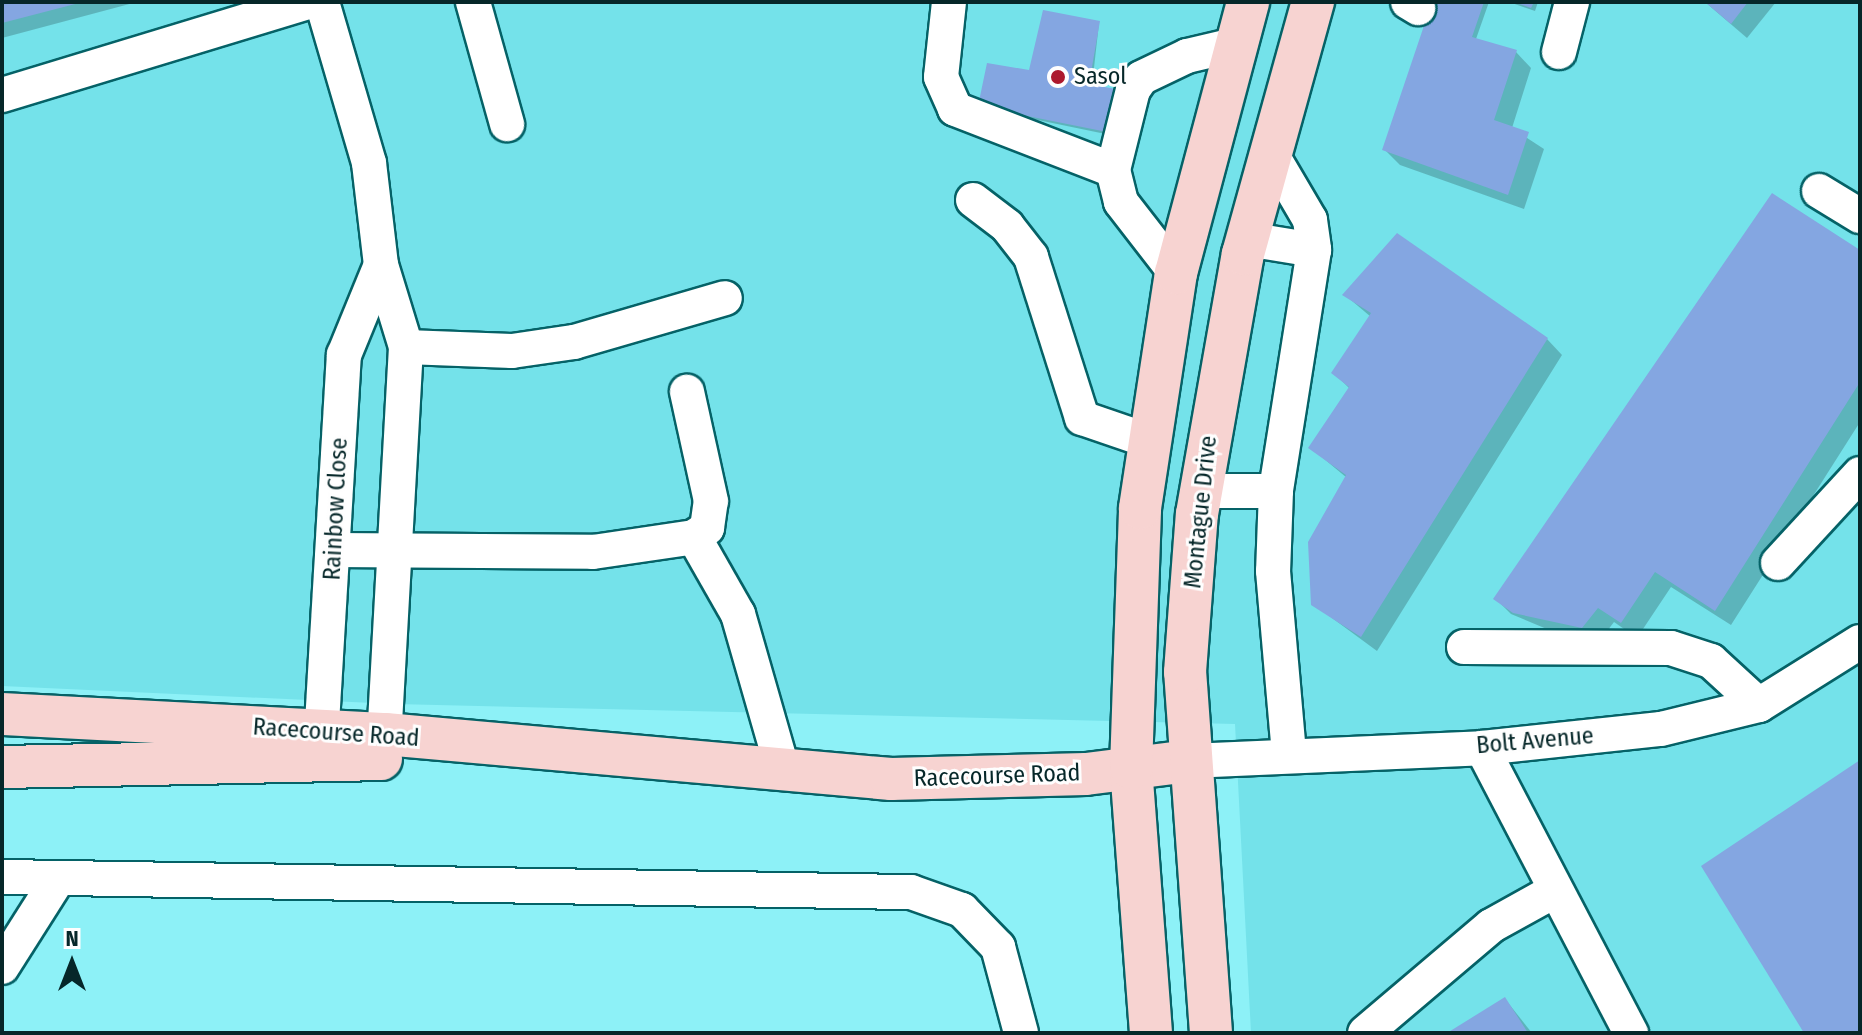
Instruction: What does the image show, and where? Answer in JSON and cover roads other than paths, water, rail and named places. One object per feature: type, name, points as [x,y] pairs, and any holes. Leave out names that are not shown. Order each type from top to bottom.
[{"type":"main road","points":[[1151,1033],[1131,768],[1149,441],[1176,273],[1234,45],[1248,2]]},
{"type":"main road","name":"Montague Drive","points":[[1211,1033],[1189,761],[1185,672],[1200,491],[1247,239],[1269,150],[1313,2]]},
{"type":"main road","name":"Racecourse Road","points":[[2,714],[322,745],[670,761],[891,779],[1131,768],[1189,761]]},
{"type":"main road","name":"Racecourse Road","points":[[2,767],[322,745]]},
{"type":"street","points":[[2,95],[309,2]]},
{"type":"street","name":"Rainbow Close","points":[[322,2],[369,163],[381,265],[406,347],[384,746]]},
{"type":"street","points":[[473,2],[507,124]]},
{"type":"street","points":[[949,2],[941,77],[955,109],[1113,170]]},
{"type":"street","points":[[1559,52],[1572,2]]},
{"type":"street","points":[[1176,273],[1121,202],[1113,170],[1141,78],[1234,45]]},
{"type":"street","points":[[1269,150],[1300,197],[1314,250],[1276,491],[1273,571],[1289,754]]},
{"type":"street","points":[[1819,191],[1860,216]]},
{"type":"street","points":[[973,200],[1031,257],[1082,418],[1149,441]]},
{"type":"street","points":[[1247,239],[1314,250]]},
{"type":"street","name":"Rainbow Close","points":[[322,745],[344,355],[381,265]]},
{"type":"street","points":[[406,347],[512,351],[574,342],[725,298]]},
{"type":"street","points":[[333,550],[593,552],[694,537],[707,528],[711,501],[687,392]]},
{"type":"street","points":[[1778,563],[1860,474]]},
{"type":"street","points":[[1200,491],[1276,491]]},
{"type":"street","points":[[694,537],[738,614],[783,771]]},
{"type":"street","name":"Bolt Avenue","points":[[1189,761],[1289,754],[1482,748],[1661,729],[1759,705],[1860,642]]},
{"type":"street","points":[[1464,647],[1671,648],[1711,661],[1759,705]]},
{"type":"street","points":[[1482,748],[1631,1033]]},
{"type":"street","points":[[2,877],[56,882],[911,892],[962,910],[998,947],[1021,1033]]},
{"type":"street","points":[[2,967],[56,882]]},
{"type":"street","points":[[1365,1033],[1491,926],[1556,890]]},
{"type":"place","name":"Sasol","points":[[1058,77]]}]
